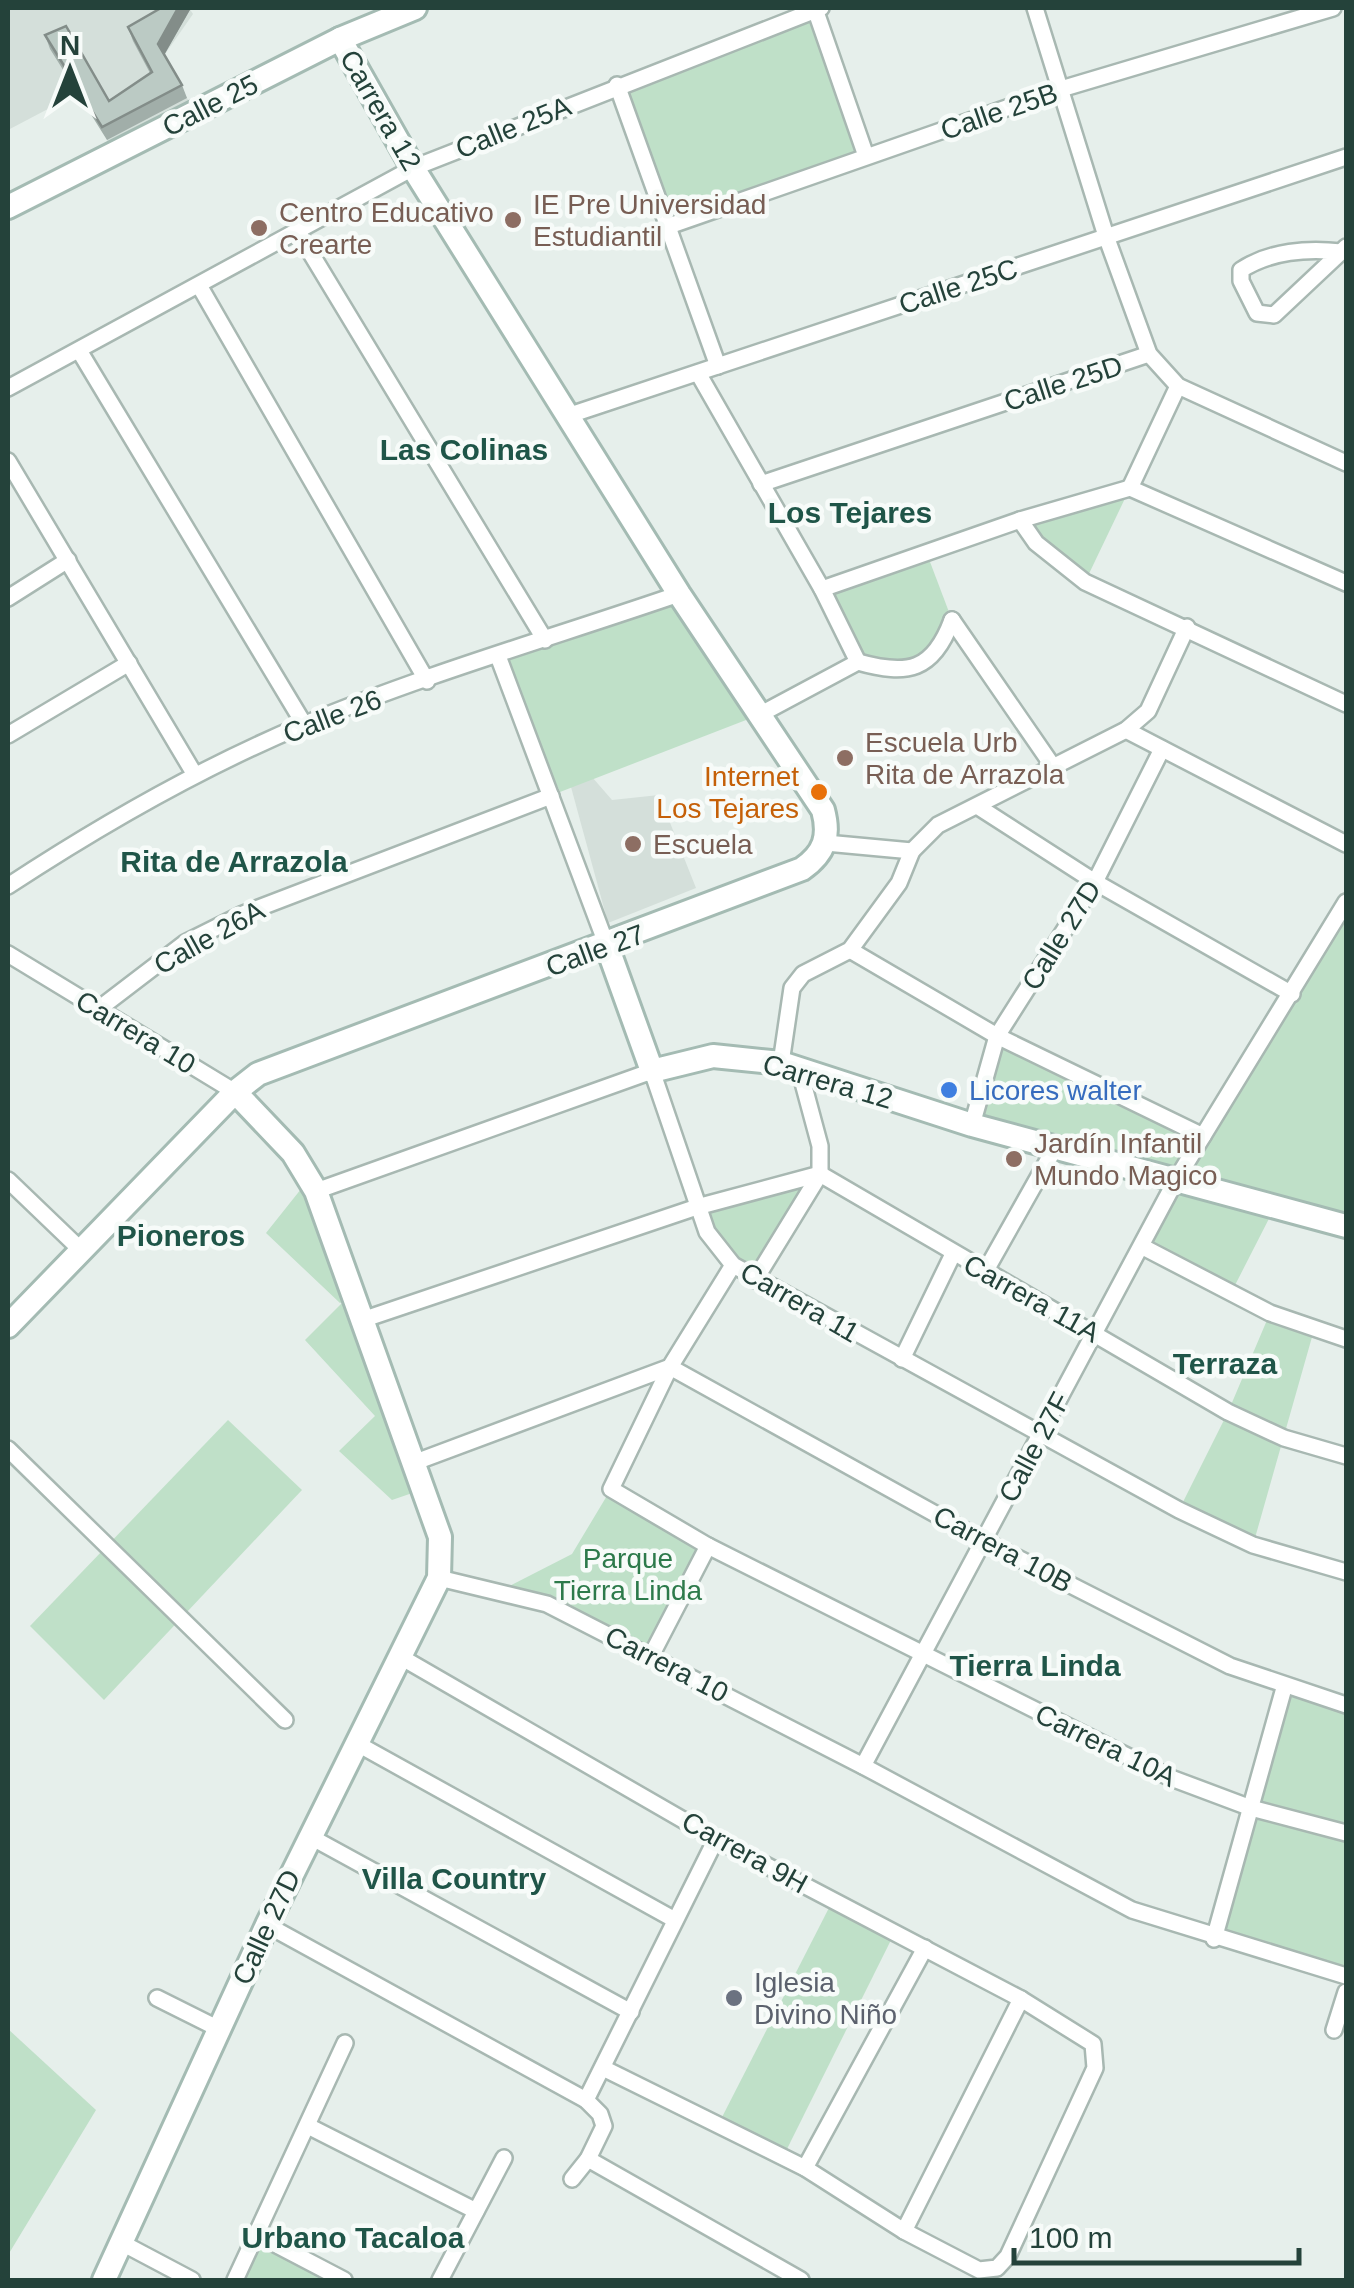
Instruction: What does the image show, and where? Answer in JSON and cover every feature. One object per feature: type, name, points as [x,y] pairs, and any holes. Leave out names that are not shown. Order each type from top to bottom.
[{"type":"street","name":"Calle 25","points":[[8,207],[340,39],[415,8]]},
{"type":"street","points":[[818,8],[866,156]]},
{"type":"street","name":"Calle 25A","points":[[8,388],[413,168],[818,8]]},
{"type":"street","points":[[1035,8],[1106,236],[1149,354]]},
{"type":"street","points":[[1280,8],[1280,25]]},
{"type":"street","name":"Calle 25B","points":[[669,226],[1060,89],[1333,8]]},
{"type":"street","name":"Carrera 12","points":[[340,39],[413,168],[679,594],[823,810],[826,843]]},
{"type":"street","points":[[617,85],[718,366]]},
{"type":"street","name":"Calle 25C","points":[[570,415],[1346,157]]},
{"type":"street","points":[[298,232],[544,640]]},
{"type":"street","points":[[1344,249],[1274,315],[1257,313],[1241,281],[1241,270],[1295,250],[1344,249]]},
{"type":"street","points":[[200,287],[427,681]]},
{"type":"street","points":[[80,352],[304,724]]},
{"type":"street","name":"Calle 25D","points":[[761,484],[1149,354],[1178,386],[1346,463]]},
{"type":"street","points":[[698,373],[822,589],[858,662]]},
{"type":"street","points":[[1130,488],[1178,386]]},
{"type":"street","points":[[8,461],[196,775]]},
{"type":"street","points":[[822,589],[1020,520],[1130,488],[1346,583]]},
{"type":"street","points":[[1020,520],[1036,542],[1085,582],[1346,704]]},
{"type":"street","points":[[8,598],[68,560]]},
{"type":"street","name":"Calle 26","points":[[8,886],[78,840],[196,775],[304,724],[679,594]]},
{"type":"street","points":[[759,715],[858,662],[889,671],[918,666],[942,648],[952,620],[1052,765]]},
{"type":"street","points":[[755,1280],[820,1174],[820,1146],[790,1065],[792,988],[803,974],[850,950],[899,883],[912,851],[938,826],[1126,730],[1148,711],[1187,627]]},
{"type":"street","name":"Carrera 11","points":[[498,656],[607,946],[697,1207],[707,1232],[733,1265],[1040,1434],[1253,1545],[1346,1572]]},
{"type":"street","points":[[8,735],[129,663]]},
{"type":"street","points":[[1126,730],[1346,844]]},
{"type":"street","name":"Calle 27D","points":[[972,1124],[997,1036],[1096,882],[1162,749]]},
{"type":"street","name":"Calle 26A","points":[[100,1008],[186,943],[242,914],[550,796]]},
{"type":"street","points":[[977,806],[1096,882],[1292,994]]},
{"type":"street","points":[[826,843],[912,851]]},
{"type":"street","name":"Calle 27","points":[[8,1326],[235,1092],[284,1062],[607,946],[802,869],[817,859],[826,843]]},
{"type":"street","name":"Calle 27F","points":[[863,1766],[1144,1247],[1176,1180],[1346,902]]},
{"type":"street","points":[[850,950],[997,1036],[1203,1136]]},
{"type":"street","name":"Carrera 10","points":[[8,954],[235,1092],[293,1153],[316,1190],[366,1319],[440,1536],[438,1578],[547,1604],[1132,1910],[1346,1976]]},
{"type":"street","name":"Carrera 12","points":[[316,1190],[652,1072],[713,1056],[790,1065],[972,1124],[1346,1226]]},
{"type":"street","points":[[985,1272],[1056,1146]]},
{"type":"street","points":[[366,1319],[697,1207],[820,1174]]},
{"type":"street","name":"Carrera 11A","points":[[820,1174],[1228,1412],[1284,1438],[1346,1456]]},
{"type":"street","points":[[8,1180],[82,1251]]},
{"type":"street","points":[[1144,1247],[1270,1313],[1346,1339]]},
{"type":"street","points":[[902,1359],[953,1254]]},
{"type":"street","points":[[413,1463],[670,1367],[733,1265]]},
{"type":"street","name":"Carrera 10A","points":[[670,1367],[611,1489],[708,1546],[1171,1778],[1251,1808],[1346,1833]]},
{"type":"street","name":"Carrera 10B","points":[[670,1367],[984,1541],[1230,1666],[1284,1688],[1346,1705]]},
{"type":"street","points":[[8,1449],[284,1720]]},
{"type":"street","points":[[650,1656],[708,1546]]},
{"type":"street","name":"Calle 27D","points":[[104,2280],[309,1836],[438,1578]]},
{"type":"street","name":"Carrera 9H","points":[[399,1656],[716,1839],[1022,1999],[1092,2044],[1095,2068],[1081,2105],[1008,2256],[997,2268],[979,2270],[904,2231]]},
{"type":"street","points":[[1214,1938],[1284,1688]]},
{"type":"street","points":[[356,1743],[675,1920]]},
{"type":"street","points":[[309,1836],[630,2012]]},
{"type":"street","points":[[586,2100],[716,1839]]},
{"type":"street","points":[[267,1925],[586,2100],[600,2114],[604,2126],[588,2159],[572,2179]]},
{"type":"street","points":[[805,2168],[926,1948]]},
{"type":"street","points":[[1334,2030],[1346,1992]]},
{"type":"street","points":[[157,1998],[219,2029]]},
{"type":"street","points":[[602,2068],[805,2168],[904,2231],[1022,1999]]},
{"type":"street","points":[[234,2280],[345,2043]]},
{"type":"street","points":[[308,2126],[476,2211]]},
{"type":"street","points":[[440,2280],[504,2158]]},
{"type":"street","points":[[588,2159],[801,2280]]},
{"type":"street","points":[[256,2234],[344,2280]]},
{"type":"street","points":[[122,2243],[192,2280]]},
{"type":"shaded area","points":[[8,8],[189,8],[193,14],[163,57],[190,103],[109,144],[84,90],[8,130]]},
{"type":"shaded area","name":"Escuela","points":[[592,777],[612,800],[659,795],[696,888],[608,923],[571,787]]},
{"type":"green space","points":[[815,9],[866,156],[669,226],[617,85]]},
{"type":"green space","points":[[1130,488],[1085,582],[1020,520]]},
{"type":"green space","points":[[927,554],[952,620],[919,667],[858,662],[822,589]]},
{"type":"green space","points":[[679,594],[759,715],[560,792],[498,656]]},
{"type":"green space","points":[[1346,897],[1346,1226],[1275,1207],[1231,1293],[1143,1247],[1175,1181],[972,1125],[997,1036],[1204,1136]]},
{"type":"green space","points":[[820,1174],[755,1280],[733,1265],[701,1210]]},
{"type":"green space","points":[[309,1179],[424,1489],[392,1500],[339,1451],[375,1416],[305,1340],[344,1301],[340,1303],[266,1233]]},
{"type":"green space","points":[[1270,1313],[1314,1330],[1253,1545],[1179,1510],[1228,1412]]},
{"type":"green space","points":[[228,1420],[302,1490],[104,1700],[30,1626]]},
{"type":"green space","name":"Parque Tierra Linda","points":[[611,1489],[708,1546],[651,1656],[547,1604],[498,1592],[572,1554]]},
{"type":"green space","points":[[1284,1688],[1346,1705],[1346,1976],[1214,1939]]},
{"type":"green space","points":[[833,1900],[895,1932],[783,2157],[718,2125]]},
{"type":"green space","points":[[8,2029],[96,2110],[8,2255]]},
{"type":"green space","points":[[256,2234],[344,2280],[235,2280]]},
{"type":"building","points":[[161,8],[178,8],[158,44],[182,85],[102,127],[45,35],[66,26],[109,101],[152,72],[128,27]]},
{"type":"place","name":"IE Pre Universidad Estudiantil","points":[[513,220]]},
{"type":"place","name":"Centro Educativo Crearte","points":[[259,228]]},
{"type":"place","name":"Escuela Urb Rita de Arrazola","points":[[845,758]]},
{"type":"place","name":"Internet Los Tejares","points":[[819,792]]},
{"type":"place","name":"Escuela","points":[[633,844]]},
{"type":"place","name":"Licores walter","points":[[949,1090]]},
{"type":"place","name":"Jardín Infantil Mundo Magico","points":[[1014,1159]]},
{"type":"place","name":"Iglesia Divino Niño","points":[[734,1998]]},
{"type":"district","name":"Las Colinas","points":[[464,450]]},
{"type":"district","name":"Los Tejares","points":[[850,513]]},
{"type":"district","name":"Rita de Arrazola","points":[[234,862]]},
{"type":"district","name":"Pioneros","points":[[181,1236]]},
{"type":"district","name":"Terraza","points":[[1225,1364]]},
{"type":"district","name":"Tierra Linda","points":[[1035,1666]]},
{"type":"district","name":"Villa Country","points":[[454,1879]]},
{"type":"district","name":"Urbano Tacaloa","points":[[353,2238]]}]
